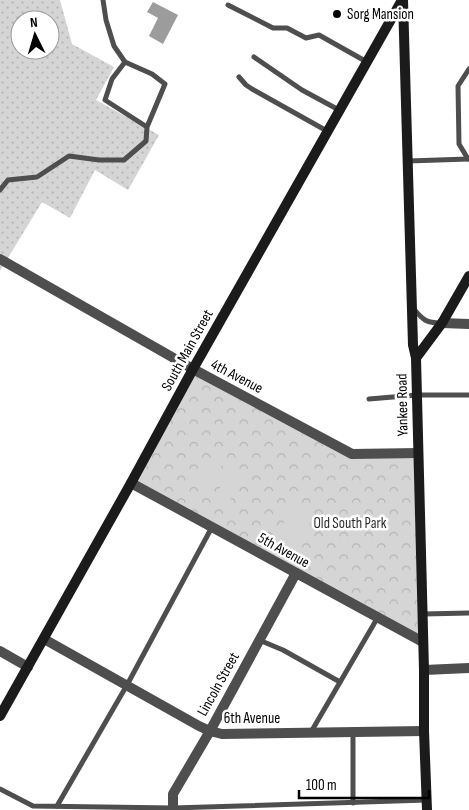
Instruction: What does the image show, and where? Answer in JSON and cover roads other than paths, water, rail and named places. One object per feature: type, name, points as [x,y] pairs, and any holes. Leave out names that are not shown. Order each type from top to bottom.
[{"type":"street","name":"South Main Street","points":[[0,716],[193,369],[402,0]]},
{"type":"street","name":"Yankee Road","points":[[402,0],[416,358],[427,805]]},
{"type":"street","name":"4th Avenue","points":[[0,258],[193,369],[352,454],[418,453]]},
{"type":"street","points":[[416,358],[442,323],[469,276]]},
{"type":"street","points":[[442,323],[469,324]]},
{"type":"street","name":"5th Avenue","points":[[131,483],[423,642]]},
{"type":"street","name":"Lincoln Street","points":[[173,809],[173,794],[210,731],[296,573]]},
{"type":"street","name":"6th Avenue","points":[[44,639],[210,731],[222,734],[424,731]]},
{"type":"street","points":[[0,651],[28,667]]},
{"type":"street","points":[[424,670],[469,668]]},
{"type":"lane","points":[[0,190],[8,180],[37,177],[69,156],[99,160],[124,160],[146,141],[147,127],[164,84],[152,74],[125,62],[114,46],[106,20],[103,0]]},
{"type":"lane","points":[[228,5],[273,28],[288,28],[306,38],[319,35],[367,62]]},
{"type":"lane","points":[[254,57],[302,90],[340,110]]},
{"type":"lane","points":[[125,62],[112,80],[105,100],[147,127]]},
{"type":"lane","points":[[408,161],[468,159],[459,144],[458,86],[469,69]]},
{"type":"lane","points":[[239,77],[252,90],[328,131]]},
{"type":"lane","points":[[413,308],[422,319],[431,323],[442,323]]},
{"type":"lane","points":[[369,399],[469,395]]},
{"type":"lane","points":[[57,806],[127,685],[212,527]]},
{"type":"lane","points":[[422,614],[469,613]]},
{"type":"lane","points":[[310,732],[378,617]]},
{"type":"lane","points":[[259,640],[283,650],[340,682]]},
{"type":"lane","points":[[353,732],[353,802]]},
{"type":"lane","points":[[0,789],[33,806],[173,809],[353,802],[427,805]]},
{"type":"place","name":"Sorg Mansion","points":[[337,14]]},
{"type":"park label","name":"Old South Park","points":[[350,523]]}]
